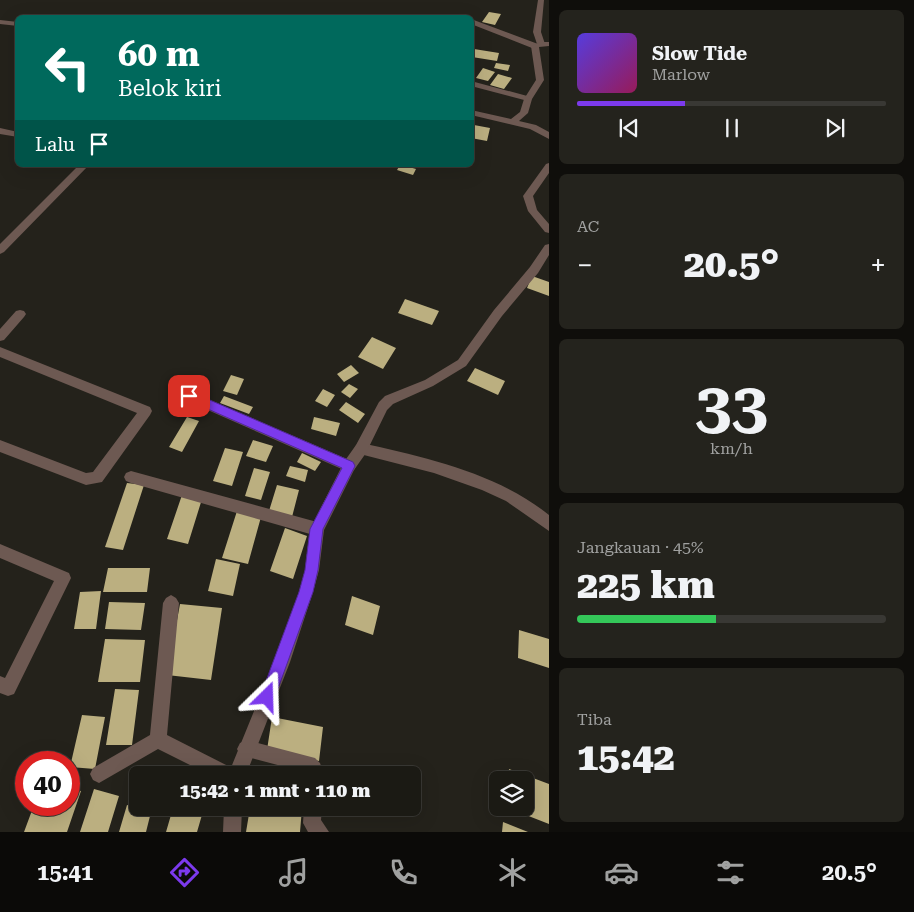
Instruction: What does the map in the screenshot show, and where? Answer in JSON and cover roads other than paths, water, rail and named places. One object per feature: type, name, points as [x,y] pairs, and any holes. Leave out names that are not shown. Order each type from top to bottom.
[{"type":"street","points":[[512,122],[524,113],[528,99],[540,80],[542,45],[537,32],[541,0]]},
{"type":"street","points":[[0,22],[15,24]]},
{"type":"street","points":[[474,22],[542,45]]},
{"type":"street","points":[[474,84],[528,99]]},
{"type":"street","points":[[474,113],[533,127],[549,136]]},
{"type":"street","points":[[0,130],[15,134]]},
{"type":"street","points":[[0,250],[82,167]]},
{"type":"street","points":[[548,169],[528,196],[529,207],[549,230]]},
{"type":"street","points":[[240,766],[282,662],[306,592],[312,570],[317,529],[349,466],[361,449],[383,406],[389,400],[413,391],[443,375],[462,362],[498,313],[534,270],[549,247]]},
{"type":"street","points":[[0,338],[20,314]]},
{"type":"street","points":[[0,352],[146,410],[97,478],[86,479],[0,446]]},
{"type":"street","points":[[189,396],[349,466]]},
{"type":"street","points":[[361,449],[387,454],[483,484],[531,508],[549,524]]},
{"type":"street","points":[[131,477],[317,529]]},
{"type":"street","points":[[0,551],[64,578],[8,688],[0,684]]},
{"type":"street","points":[[158,740],[171,602]]},
{"type":"street","points":[[99,774],[158,740]]},
{"type":"street","points":[[158,740],[210,766]]},
{"type":"street","points":[[246,749],[311,766]]},
{"type":"street","points":[[232,832],[233,816]]},
{"type":"street","points":[[312,816],[312,823],[320,832]]}]
